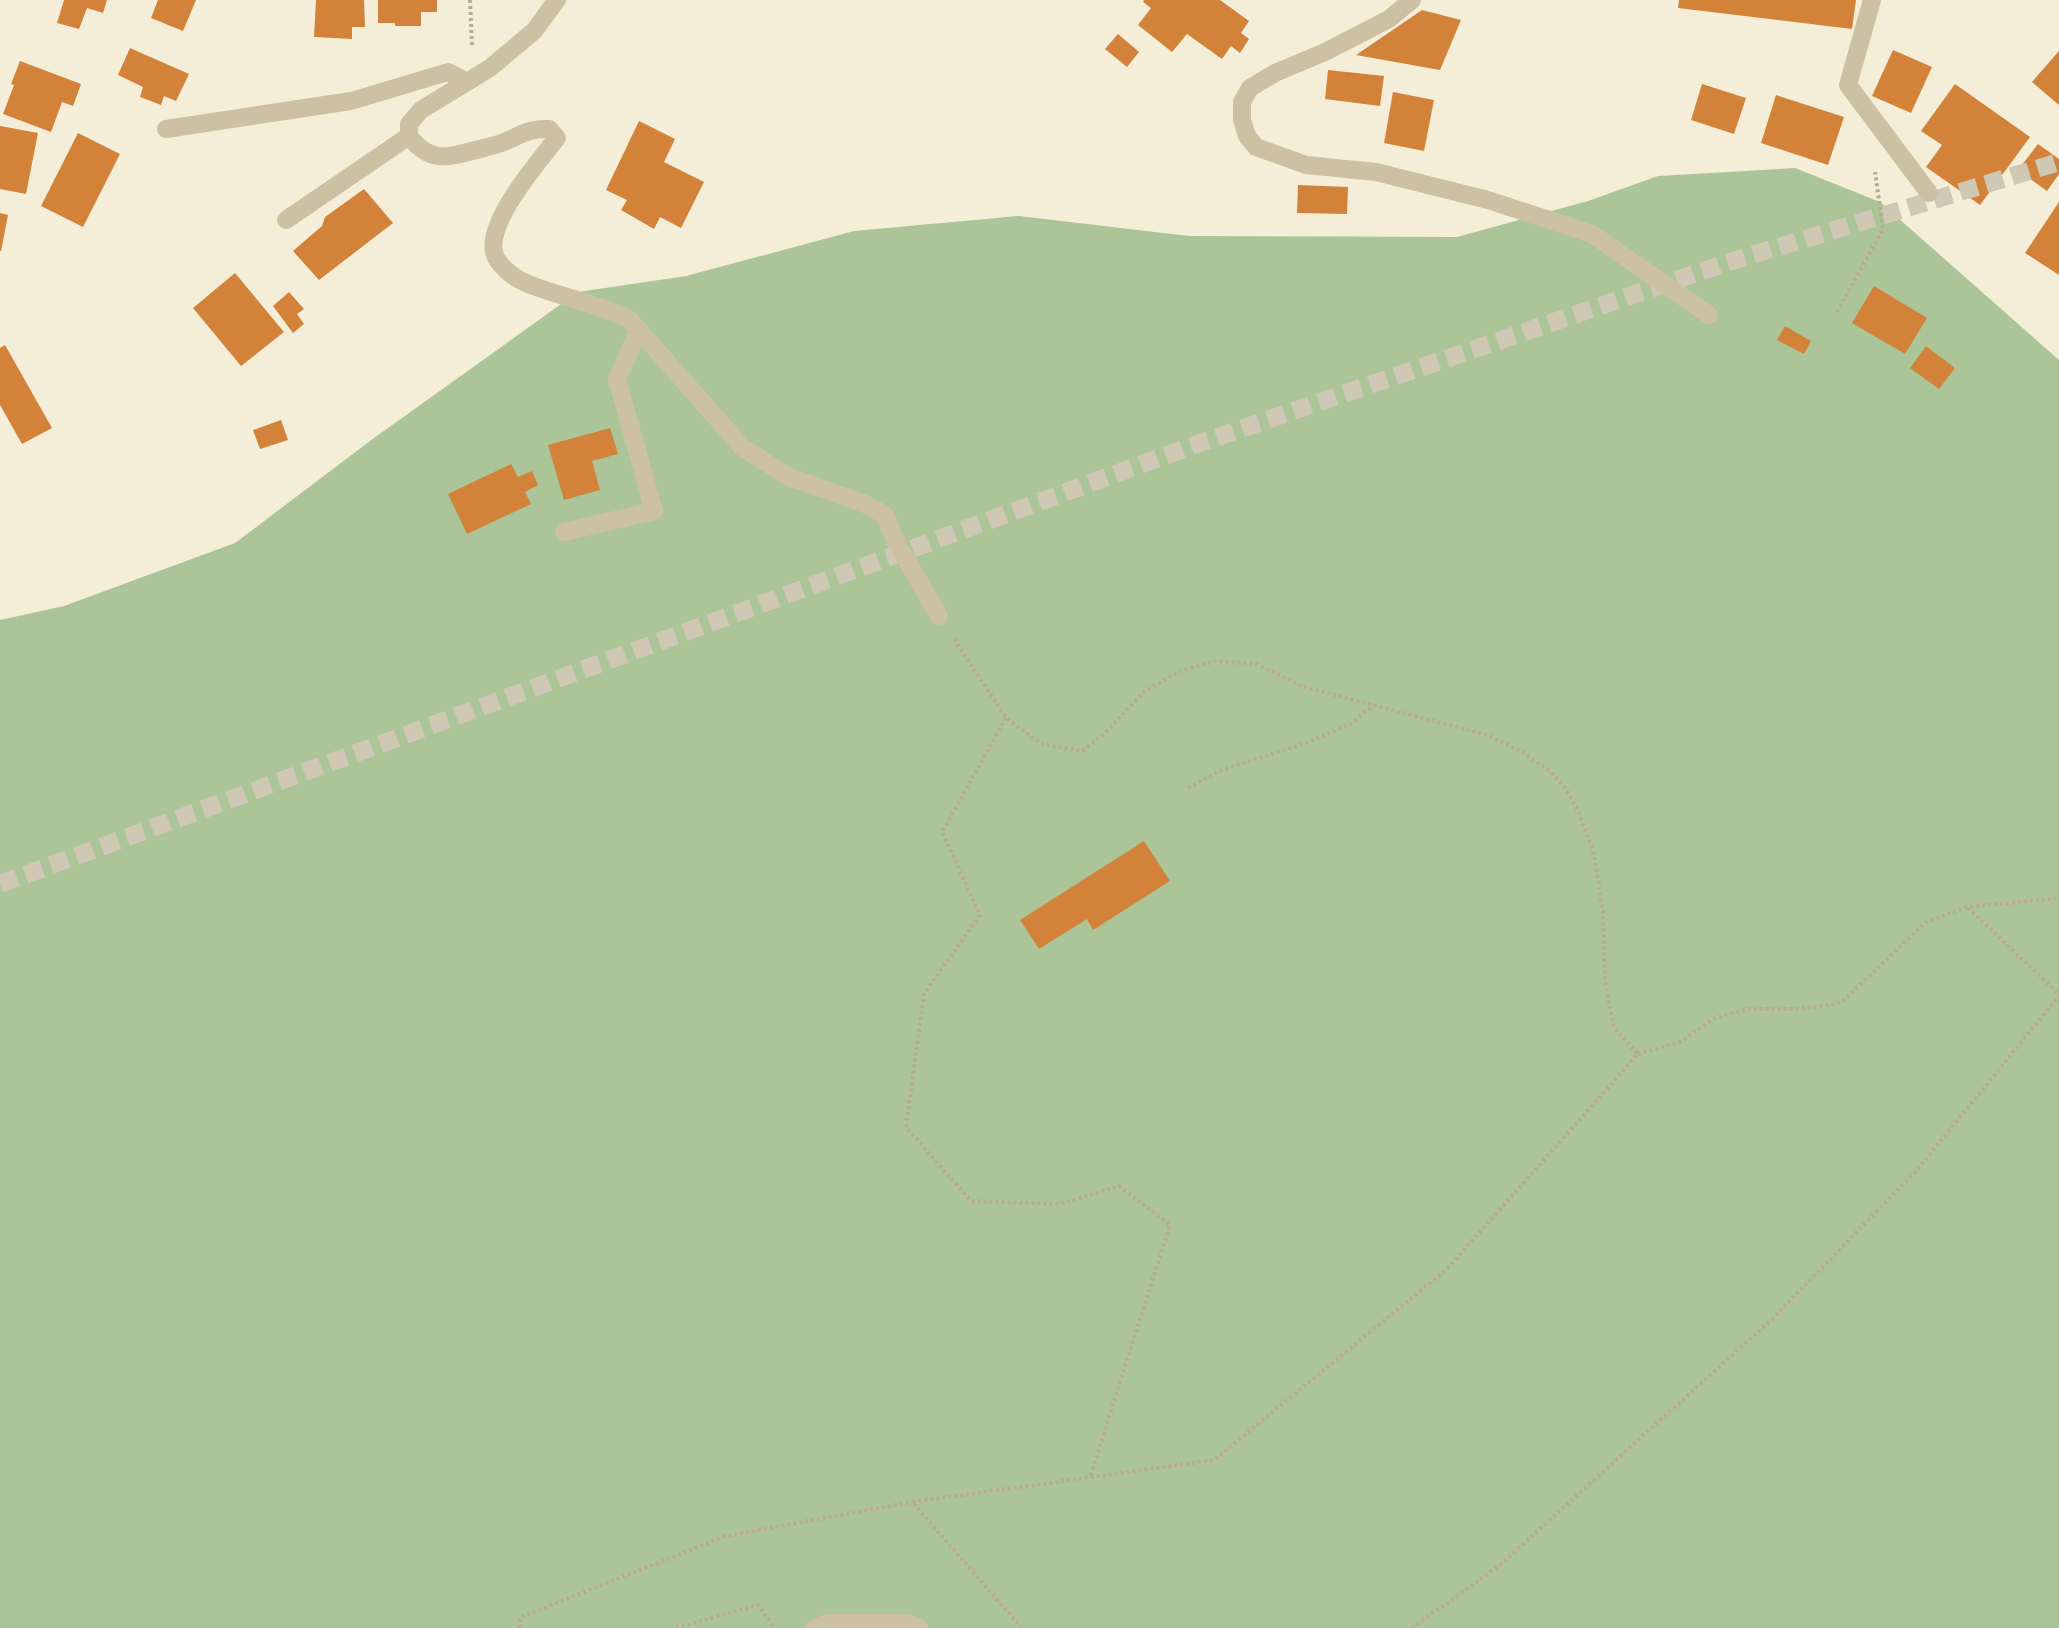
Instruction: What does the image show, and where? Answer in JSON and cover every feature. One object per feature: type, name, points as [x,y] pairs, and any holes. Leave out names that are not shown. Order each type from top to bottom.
[{"type":"street","points":[[557,0],[534,31],[490,68],[421,110],[409,124],[409,136],[417,147],[429,153],[449,157],[502,142],[536,128],[549,129],[557,138],[511,197],[496,229],[494,251],[507,272],[525,283],[606,308],[629,319],[742,447],[787,476],[865,504],[885,515],[894,538],[939,616]]},
{"type":"street","points":[[1412,0],[1389,19],[1325,52],[1275,73],[1250,88],[1242,102],[1242,120],[1247,136],[1256,147],[1306,165],[1376,172],[1488,200],[1592,234],[1709,315]]},
{"type":"street","points":[[1872,0],[1848,85],[1929,193]]},
{"type":"street","points":[[166,129],[351,100],[448,72],[471,80]]},
{"type":"street","points":[[286,220],[409,136]]},
{"type":"street","points":[[564,532],[654,512],[617,380],[639,330]]},
{"type":"street","points":[[815,1628],[827,1623],[906,1623],[919,1628]]},
{"type":"path","points":[[470,0],[471,80]]},
{"type":"path","points":[[1837,312],[1883,229],[1874,163]]},
{"type":"path","points":[[939,616],[1006,718],[1042,744],[1082,751],[1104,734],[1144,692],[1180,671],[1215,661],[1256,664],[1301,686],[1487,735],[1521,751],[1551,772],[1579,812],[1594,854],[1603,913],[1605,981],[1614,1028],[1638,1054]]},
{"type":"path","points":[[1188,789],[1219,771],[1306,743],[1349,725],[1374,705]]},
{"type":"path","points":[[1006,718],[942,832],[980,915],[924,994],[906,1127],[971,1201],[1060,1204],[1119,1186],[1170,1225],[1090,1477]]},
{"type":"path","points":[[519,1628],[521,1617],[726,1536],[912,1502],[1214,1460],[1447,1269],[1638,1054],[1680,1042],[1715,1018],[1748,1009],[1796,1009],[1841,1004],[1926,922],[1967,907],[2059,898]]},
{"type":"path","points":[[1412,1628],[1500,1565],[1772,1319],[1916,1171],[2059,995],[1967,907]]},
{"type":"path","points":[[912,1502],[1022,1628]]},
{"type":"path","points":[[676,1628],[758,1605],[775,1628]]},
{"type":"green space","points":[[1795,168],[1880,202],[2059,360],[2059,1628],[0,1628],[0,620],[64,606],[235,543],[374,438],[578,292],[686,276],[854,231],[1019,216],[1189,236],[1457,237],[1588,201],[1658,176]]},
{"type":"building","points":[[64,0],[107,0],[103,13],[87,8],[79,29],[57,23]]},
{"type":"building","points":[[158,0],[196,0],[183,31],[151,18]]},
{"type":"building","points":[[316,0],[364,0],[365,27],[352,27],[352,39],[314,37]]},
{"type":"building","points":[[378,0],[437,0],[437,12],[421,12],[421,26],[395,26],[395,23],[378,23]]},
{"type":"building","points":[[1144,0],[1220,0],[1249,21],[1241,33],[1249,39],[1240,53],[1231,46],[1222,59],[1187,34],[1172,52],[1138,25],[1151,8],[1143,2]]},
{"type":"building","points":[[1679,0],[1856,0],[1852,29],[1678,8]]},
{"type":"building","points":[[1422,10],[1461,20],[1440,70],[1356,55]]},
{"type":"building","points":[[1118,34],[1139,52],[1127,67],[1105,49]]},
{"type":"building","points":[[130,48],[189,74],[176,101],[164,96],[161,105],[140,97],[143,87],[118,75]]},
{"type":"building","points":[[1893,50],[1932,67],[1911,113],[1872,96]]},
{"type":"building","points":[[2059,51],[2059,105],[2032,82]]},
{"type":"building","points":[[20,61],[81,84],[73,106],[62,102],[51,132],[3,114]]},
{"type":"building","points":[[1328,70],[1384,76],[1380,106],[1325,99]]},
{"type":"building","points":[[1702,84],[1746,98],[1734,134],[1691,120]]},
{"type":"building","points":[[1955,84],[2030,137],[1980,205],[1926,167],[1942,145],[1921,131]]},
{"type":"building","points":[[1393,92],[1434,100],[1424,151],[1384,143]]},
{"type":"building","points":[[1776,95],[1844,117],[1828,165],[1761,143]]},
{"type":"building","points":[[639,121],[675,139],[664,162],[704,182],[681,228],[660,217],[654,229],[621,210],[627,200],[606,190]]},
{"type":"building","points":[[0,126],[38,133],[26,194],[0,189]]},
{"type":"building","points":[[78,133],[120,154],[83,227],[41,206]]},
{"type":"building","points":[[2038,144],[2059,159],[2059,174],[2047,191],[2018,170]]},
{"type":"building","points":[[1298,185],[1348,187],[1347,214],[1297,213]]},
{"type":"building","points":[[364,189],[393,223],[319,280],[293,251],[322,226],[325,217]]},
{"type":"building","points":[[2059,202],[2059,275],[2025,253]]},
{"type":"building","points":[[0,213],[8,215],[1,251],[0,251]]},
{"type":"building","points":[[235,273],[284,332],[241,366],[193,308]]},
{"type":"building","points":[[1874,286],[1927,318],[1905,354],[1852,323]]},
{"type":"building","points":[[289,292],[304,309],[297,314],[304,324],[293,333],[273,306]]},
{"type":"building","points":[[1785,326],[1811,341],[1804,354],[1777,340]]},
{"type":"building","points":[[5,345],[52,428],[22,444],[0,405],[0,348]]},
{"type":"building","points":[[1926,346],[1955,368],[1939,389],[1910,368]]},
{"type":"building","points":[[281,420],[288,440],[260,449],[253,430]]},
{"type":"building","points":[[610,428],[618,454],[592,461],[600,490],[564,500],[548,445]]},
{"type":"building","points":[[511,464],[518,477],[532,471],[538,485],[525,492],[531,504],[467,534],[448,494]]},
{"type":"building","points":[[1144,841],[1170,881],[1093,930],[1087,919],[1039,949],[1020,920]]},
{"type":"tunnel","points":[[0,884],[1197,444],[1726,263],[2059,162]]}]
